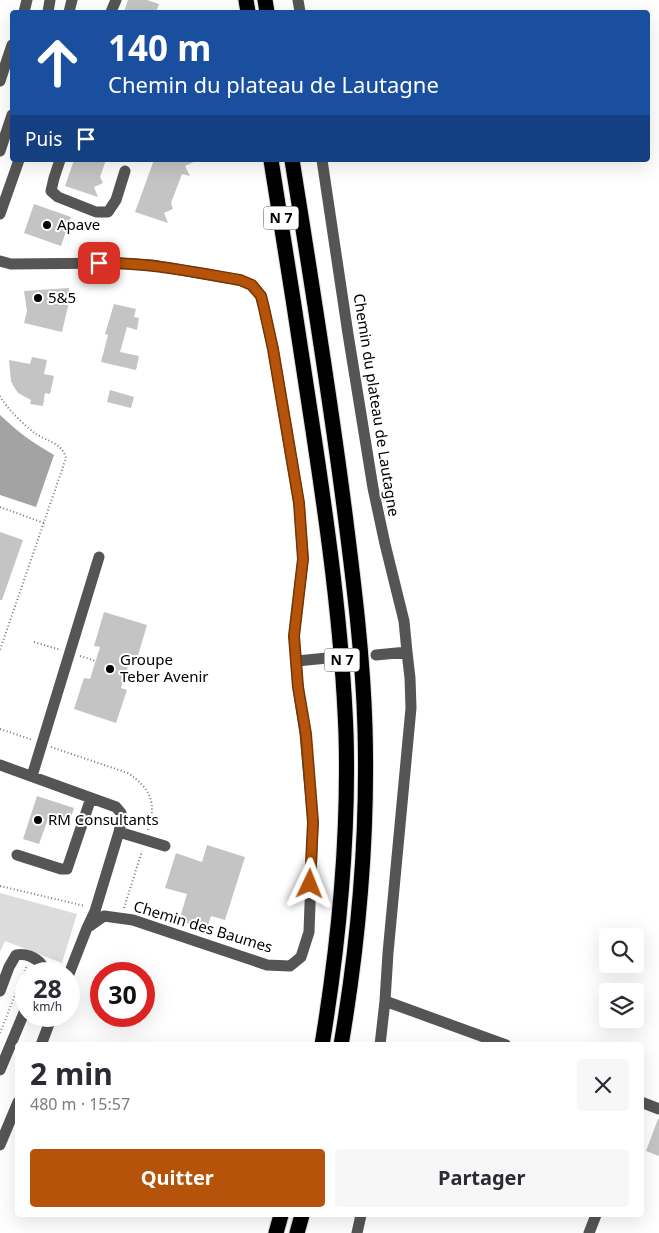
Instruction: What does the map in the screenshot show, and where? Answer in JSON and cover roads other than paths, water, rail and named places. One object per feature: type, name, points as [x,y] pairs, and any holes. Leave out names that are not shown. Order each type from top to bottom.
[{"type":"highway","name":"N 7","points":[[271,162],[326,511],[339,617],[344,688],[346,774],[343,874],[330,997],[322,1042]]},
{"type":"highway","name":"N 7","points":[[292,162],[340,471],[356,608],[363,690],[364,841],[352,973],[341,1042]]},
{"type":"highway","points":[[276,1233],[280,1217]]},
{"type":"highway","points":[[296,1233],[301,1217]]},
{"type":"street","points":[[0,81],[10,62]]},
{"type":"street","points":[[0,151],[10,121]]},
{"type":"street","points":[[0,214],[18,162]]},
{"type":"street","points":[[59,162],[51,191],[58,197],[96,212],[108,212],[116,200],[126,171]]},
{"type":"street","name":"Chemin du plateau de Lautagne","points":[[322,162],[373,488],[384,544],[404,621],[407,652]]},
{"type":"street","points":[[0,260],[11,264],[117,263],[152,265],[240,280],[252,285],[261,296],[273,349],[299,503],[303,559],[294,636],[297,661],[328,658]]},
{"type":"street","points":[[32,776],[99,558]]},
{"type":"street","points":[[376,655],[407,652],[411,708],[380,1042]]},
{"type":"street","name":"Chemin des Baumes","points":[[87,928],[104,916],[121,918],[133,920],[267,965],[290,966],[301,957],[309,932],[313,822],[306,734],[298,687],[297,661]]},
{"type":"street","points":[[0,765],[116,807],[121,813],[119,832],[95,911],[74,962]]},
{"type":"street","points":[[17,855],[61,869],[67,869],[91,798]]},
{"type":"street","points":[[119,832],[164,846]]},
{"type":"street","points":[[0,991],[9,967],[16,955],[23,954],[40,962]]},
{"type":"street","points":[[385,1001],[498,1042]]},
{"type":"street","points":[[0,1070],[18,1027]]},
{"type":"street","points":[[42,1042],[48,1027]]},
{"type":"street","points":[[644,1105],[659,1109]]},
{"type":"street","points":[[0,1145],[15,1109]]},
{"type":"street","points":[[357,1233],[361,1217]]},
{"type":"street","points":[[589,1233],[595,1217]]},
{"type":"tunnel","points":[[327,658],[369,655]]},
{"type":"place","name":"Apave","points":[[47,225]]},
{"type":"place","name":"5&5","points":[[38,298]]},
{"type":"place","name":"Groupe Teber Avenir","points":[[110,669]]},
{"type":"place","name":"RM Consultants","points":[[38,820]]}]
